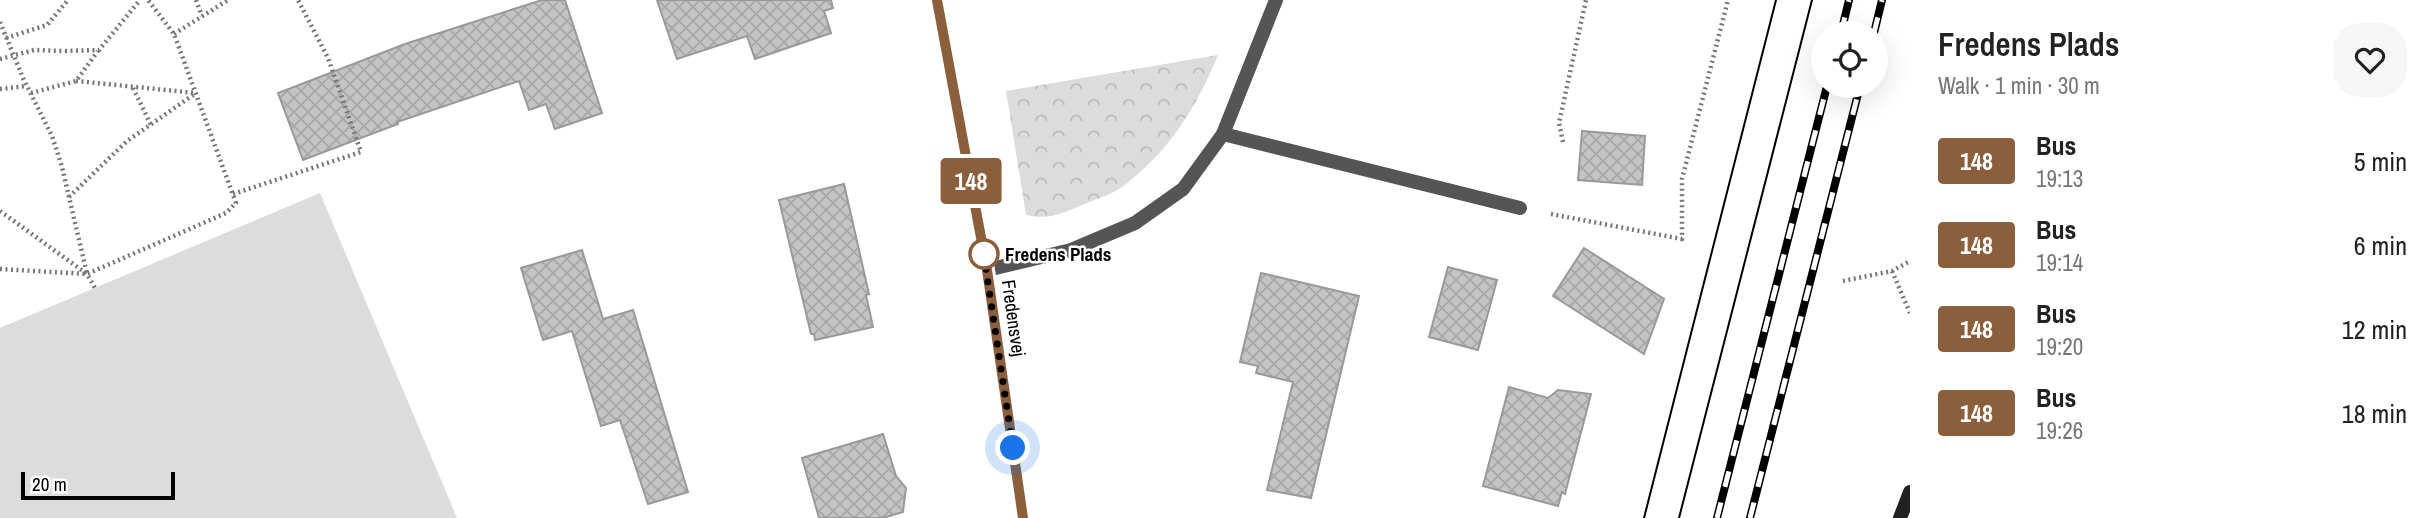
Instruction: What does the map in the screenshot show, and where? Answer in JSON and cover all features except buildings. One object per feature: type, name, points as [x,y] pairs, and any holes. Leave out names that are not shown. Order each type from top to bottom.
[{"type":"street","name":"Fredensvej","points":[[937,0],[987,270],[1023,518]]},
{"type":"street","points":[[987,270],[1071,250],[1135,223],[1182,189],[1223,134],[1276,0]]},
{"type":"street","points":[[1223,134],[1520,208]]},
{"type":"street","points":[[1900,518],[1910,492]]},
{"type":"path","points":[[6,38],[47,25],[68,0]]},
{"type":"path","points":[[75,81],[140,0]]},
{"type":"path","points":[[0,269],[87,274],[226,214],[236,203],[174,34],[148,0]]},
{"type":"path","points":[[196,0],[202,16]]},
{"type":"path","points":[[174,34],[228,0]]},
{"type":"path","points":[[233,194],[361,152],[328,58],[298,0]]},
{"type":"path","points":[[1563,142],[1559,123],[1586,0]]},
{"type":"path","points":[[1520,208],[1682,239],[1682,178],[1728,0]]},
{"type":"path","points":[[0,22],[52,136],[87,274],[95,288]]},
{"type":"path","points":[[0,59],[34,50],[99,50]]},
{"type":"path","points":[[31,93],[75,81],[196,93]]},
{"type":"path","points":[[0,89],[28,86]]},
{"type":"path","points":[[133,87],[151,125]]},
{"type":"path","points":[[69,197],[127,141],[196,93]]},
{"type":"path","points":[[0,212],[87,274]]},
{"type":"path","points":[[1843,281],[1892,271],[1910,261]]},
{"type":"path","points":[[1892,271],[1910,313]]},
{"type":"green space","points":[[1218,55],[1181,126],[1142,171],[1111,193],[1061,213],[1042,217],[1026,215],[1006,91]]},
{"type":"green space","points":[[320,193],[457,518],[0,518],[0,328]]},
{"type":"tram line","points":[[1644,518],[1776,0]]},
{"type":"tram line","points":[[1679,518],[1812,0]]},
{"type":"railway","points":[[1844,21],[1849,0]]},
{"type":"railway","points":[[1877,21],[1882,0]]},
{"type":"railway","points":[[1717,518],[1824,98]]},
{"type":"railway","points":[[1750,518],[1857,98]]},
{"type":"bus line","name":"148","points":[[937,0],[987,270],[1023,518]]},
{"type":"place","name":"Fredens Plads","points":[[984,254]]},
{"type":"route","points":[[984,254],[982,243],[1013,448]]}]
